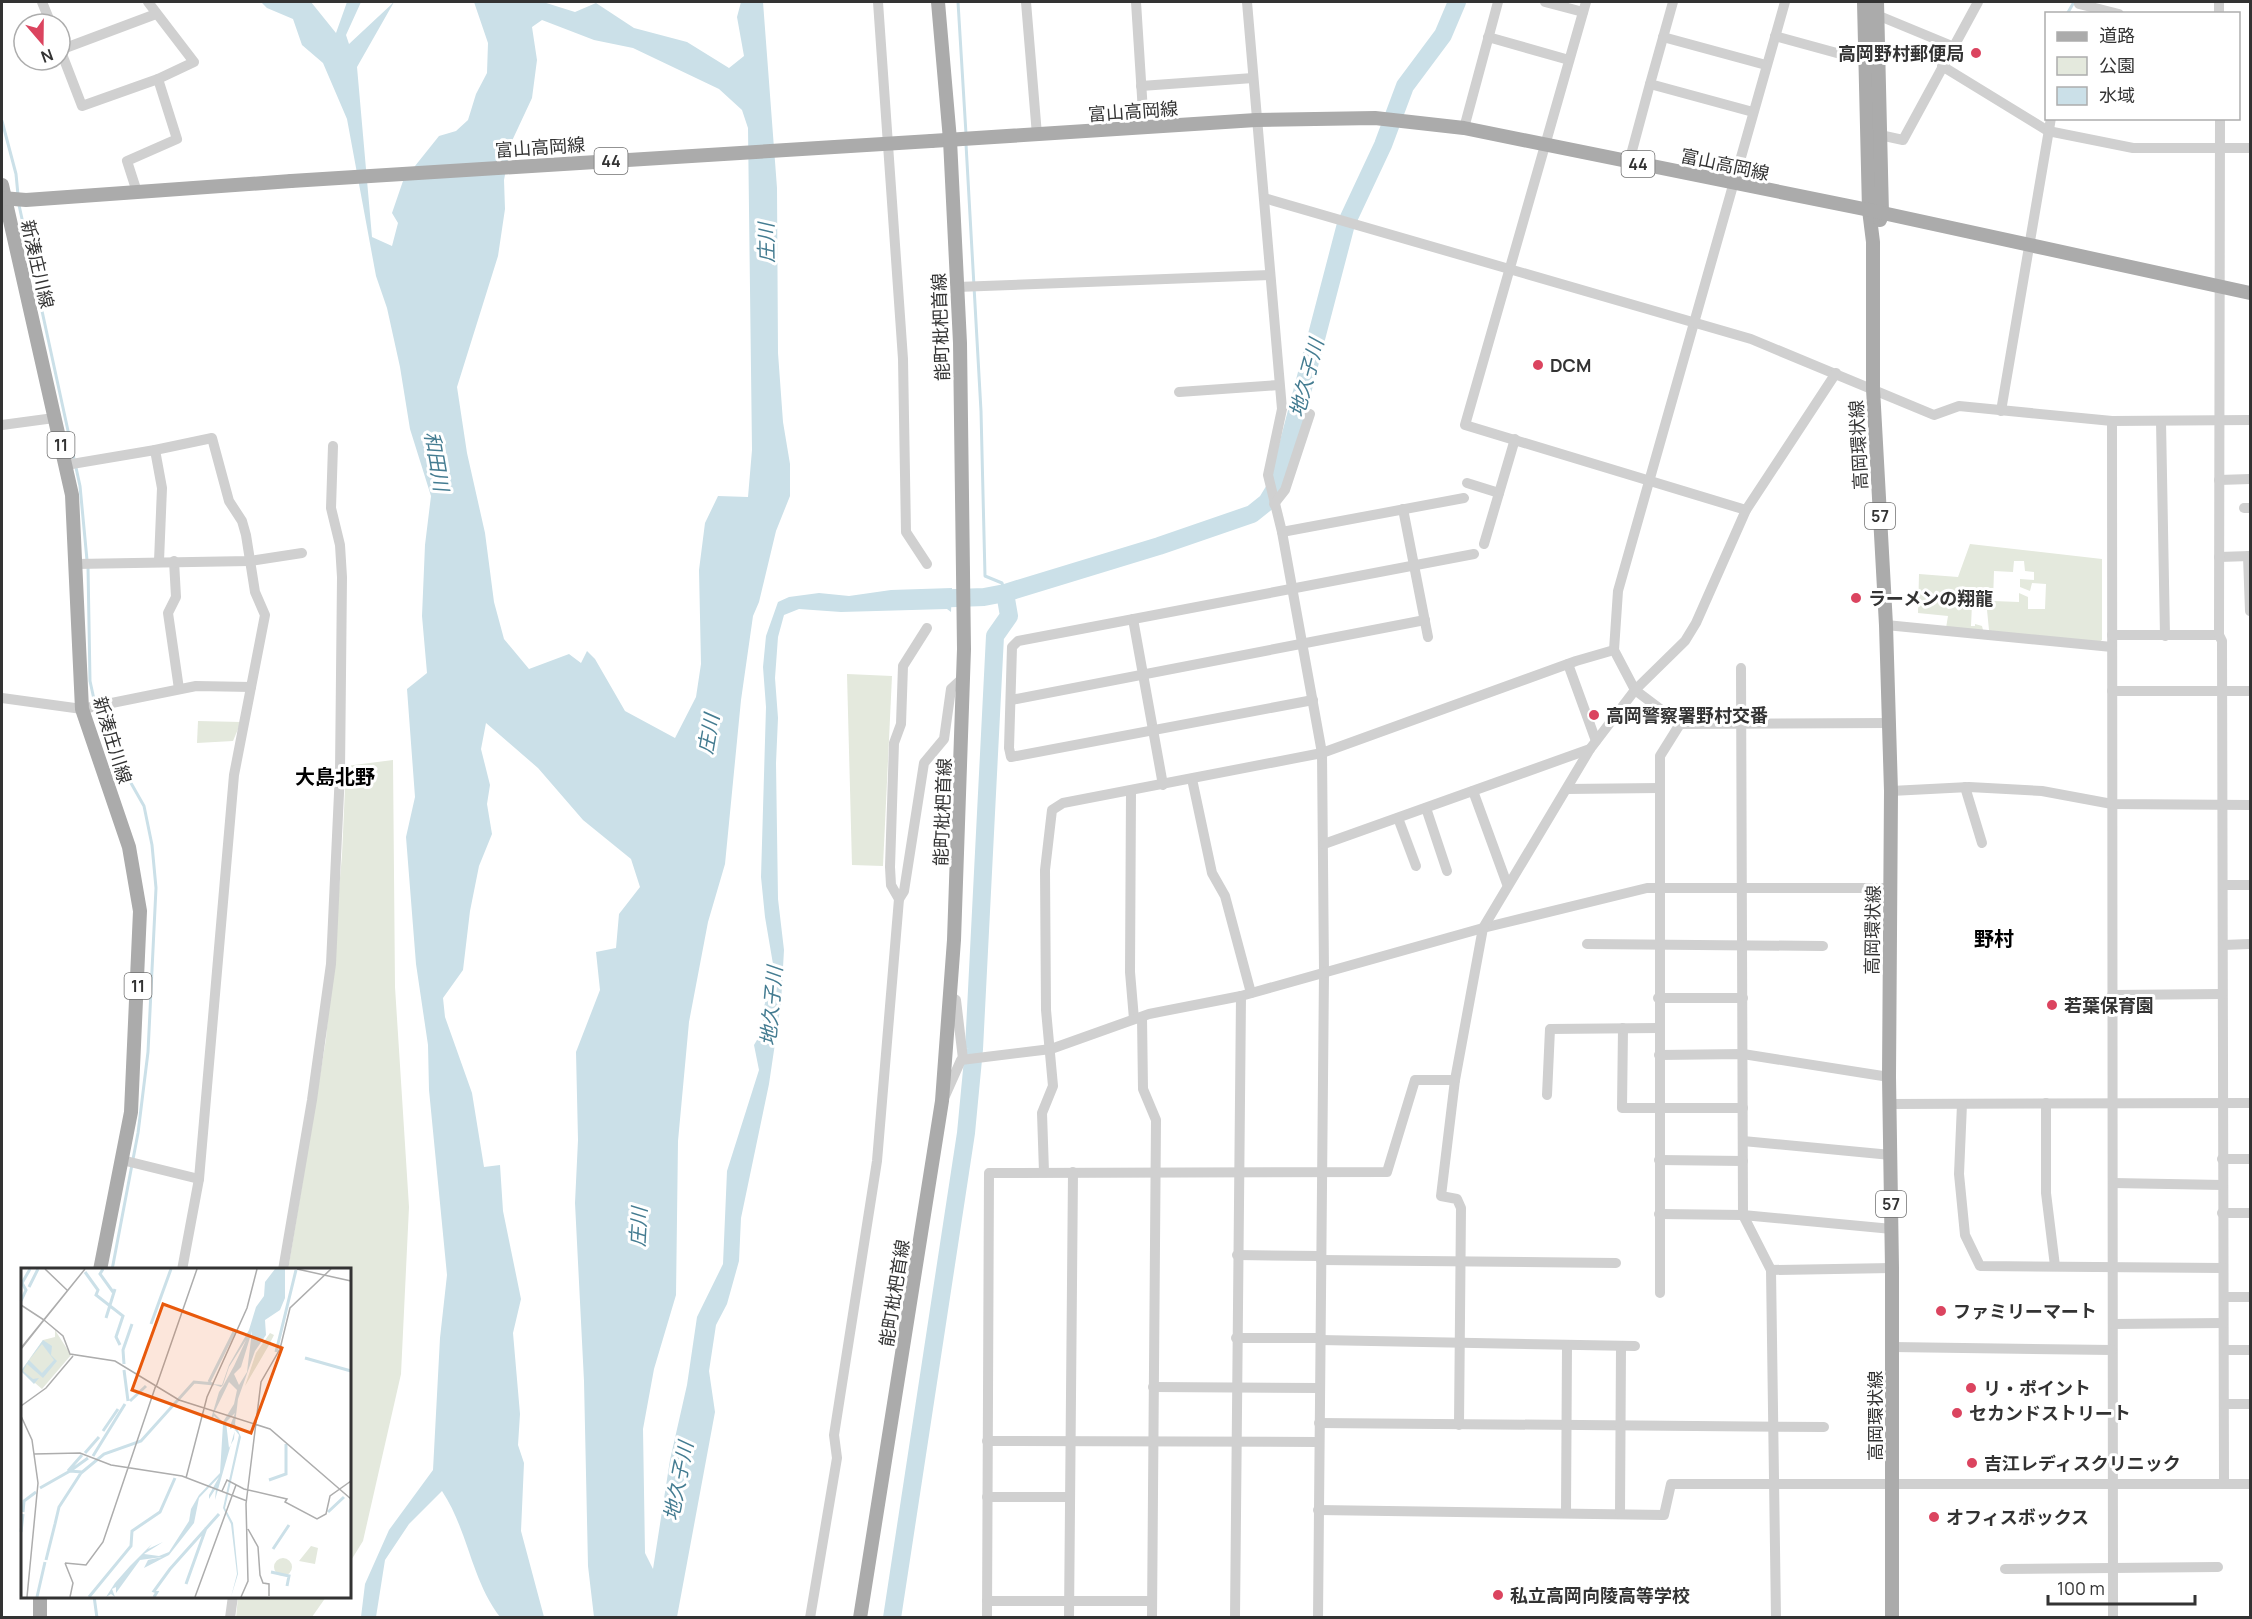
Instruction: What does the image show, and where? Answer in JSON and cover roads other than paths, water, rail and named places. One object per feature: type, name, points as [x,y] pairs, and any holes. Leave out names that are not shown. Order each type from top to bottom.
[{"type":"main road","name":"能町枇杷首線","points":[[860,1617],[942,1101],[950,996],[964,677],[964,287],[960,140],[938,2]]},
{"type":"main road","name":"高岡環状線","points":[[1864,2],[1873,11],[1880,135],[1874,242],[1874,389],[1886,625],[1891,790],[1889,1104],[1892,1229],[1892,1617]]},
{"type":"main road","name":"高岡環状線","points":[[1873,11],[1866,61],[1876,212]]},
{"type":"main road","name":"富山高岡線","points":[[2,193],[26,200],[1256,120],[1375,118],[1464,128],[1876,212],[2250,293]]},
{"type":"main road","name":"新湊庄川線","points":[[2,193],[72,495],[82,709],[129,847],[140,911],[131,1112],[100,1268]]},
{"type":"main road","points":[[40,1598],[40,1617]]},
{"type":"street","points":[[69,72],[82,106],[158,79],[194,62],[148,2]]},
{"type":"street","points":[[878,2],[903,359],[906,532],[927,564]]},
{"type":"street","points":[[1026,2],[1037,135]]},
{"type":"street","points":[[1136,2],[1144,128]]},
{"type":"street","points":[[1247,2],[1282,409],[1268,475],[1282,532],[1322,753],[1324,972],[1318,1617]]},
{"type":"street","points":[[1464,128],[1498,2]]},
{"type":"street","points":[[1545,2],[1585,7],[1465,425],[1746,510]]},
{"type":"street","points":[[1629,162],[1673,2]]},
{"type":"street","points":[[1782,2],[1775,36],[1618,591],[1614,650],[1635,690],[1680,724],[1889,723]]},
{"type":"street","points":[[1880,135],[1903,140],[1975,2]]},
{"type":"street","points":[[2078,6],[2109,12]]},
{"type":"street","points":[[1873,11],[1952,46]]},
{"type":"street","points":[[72,46],[156,14]]},
{"type":"street","points":[[1775,36],[1866,61]]},
{"type":"street","points":[[1488,37],[1569,60]]},
{"type":"street","points":[[1663,37],[1766,65]]},
{"type":"street","points":[[1942,66],[2045,130],[2133,148],[2250,148]]},
{"type":"street","points":[[1141,86],[1253,78]]},
{"type":"street","points":[[137,192],[127,161],[177,139],[158,79]]},
{"type":"street","points":[[1650,84],[1753,112]]},
{"type":"street","points":[[2001,411],[2029,246],[2045,130],[2049,120]]},
{"type":"street","points":[[2220,120],[2219,635],[2222,641],[2223,805],[2224,1485]]},
{"type":"street","points":[[1264,198],[1751,339],[1934,414],[1959,406],[2112,421],[2250,420]]},
{"type":"street","points":[[964,287],[1270,275]]},
{"type":"street","points":[[1459,1425],[1461,1208],[1457,1199],[1441,1196],[1455,1080],[1483,928],[1507,884],[1593,745],[1635,690],[1685,641],[1696,623],[1746,510],[1836,373]]},
{"type":"street","points":[[1179,392],[1279,385]]},
{"type":"street","points":[[1274,503],[1285,490],[1310,414]]},
{"type":"street","points":[[2,425],[54,418]]},
{"type":"street","points":[[2112,421],[2113,1617]]},
{"type":"street","points":[[2161,421],[2165,636]]},
{"type":"street","points":[[66,465],[212,438],[229,501],[242,521],[255,592],[265,615],[234,775],[199,1179],[182,1268]]},
{"type":"street","points":[[1484,544],[1515,439]]},
{"type":"street","points":[[283,1268],[312,1100],[331,964],[340,772],[342,577],[340,545],[331,508],[333,446]]},
{"type":"street","points":[[155,450],[162,488],[159,561]]},
{"type":"street","points":[[2219,480],[2250,479]]},
{"type":"street","points":[[1467,483],[1499,493]]},
{"type":"street","points":[[1282,532],[1464,498]]},
{"type":"street","points":[[1403,509],[1428,637]]},
{"type":"street","points":[[75,564],[250,561],[302,553]]},
{"type":"street","points":[[1313,700],[1011,757],[1012,647],[1018,641],[1474,554]]},
{"type":"street","points":[[2219,556],[2249,556],[2250,611]]},
{"type":"street","points":[[174,561],[176,597],[168,613],[179,689]]},
{"type":"street","points":[[1133,619],[1163,784]]},
{"type":"street","points":[[1011,700],[1425,620]]},
{"type":"street","points":[[1886,625],[2112,641],[2165,636],[2219,635]]},
{"type":"street","points":[[899,899],[891,885],[890,867],[894,743],[901,724],[903,666],[927,628]]},
{"type":"street","points":[[1044,1172],[1042,1113],[1053,1086],[1046,1010],[1045,870],[1052,810],[1063,803],[1322,753],[1568,664],[1614,650]]},
{"type":"street","points":[[1568,664],[1593,745]]},
{"type":"street","points":[[1742,668],[1743,1215],[1772,1270],[1776,1617]]},
{"type":"street","points":[[810,1617],[837,1458],[834,1435],[877,1161],[899,899],[904,891],[924,763],[944,739],[951,689],[964,677]]},
{"type":"street","points":[[2,698],[82,709],[196,686],[251,687]]},
{"type":"street","points":[[2112,691],[2250,691]]},
{"type":"street","points":[[1660,1293],[1658,944],[1660,756],[1680,724]]},
{"type":"street","points":[[1324,844],[1593,745]]},
{"type":"street","points":[[1192,779],[1212,873],[1225,896],[1246,994],[1238,1172],[1235,1617]]},
{"type":"street","points":[[1891,790],[1965,787],[2042,791],[2112,804],[2250,805]]},
{"type":"street","points":[[1965,787],[1982,843]]},
{"type":"street","points":[[1567,789],[1659,788]]},
{"type":"street","points":[[1131,791],[1130,972],[1138,1018],[1143,1089],[1156,1120],[1152,1617]]},
{"type":"street","points":[[1473,791],[1507,884]]},
{"type":"street","points":[[1426,808],[1448,871]]},
{"type":"street","points":[[1398,818],[1416,866]]},
{"type":"street","points":[[2223,885],[2250,885]]},
{"type":"street","points":[[963,1059],[1051,1049],[1138,1018],[1246,994],[1483,928],[1659,886],[1891,888]]},
{"type":"street","points":[[1587,944],[1822,946]]},
{"type":"street","points":[[2223,945],[2250,944]]},
{"type":"street","points":[[2112,995],[2223,993]]},
{"type":"street","points":[[942,1101],[963,1059],[956,1000],[950,996]]},
{"type":"street","points":[[1658,998],[1743,998]]},
{"type":"street","points":[[1623,1028],[1622,1108],[1743,1108]]},
{"type":"street","points":[[1547,1095],[1550,1029],[1658,1028]]},
{"type":"street","points":[[1659,1055],[1743,1054],[1889,1077]]},
{"type":"street","points":[[987,1617],[989,1173],[1387,1172],[1415,1080],[1455,1080]]},
{"type":"street","points":[[2046,1103],[2046,1193],[2055,1266]]},
{"type":"street","points":[[1889,1104],[2250,1103]]},
{"type":"street","points":[[1962,1104],[1959,1174],[1965,1235],[1980,1266],[2223,1268]]},
{"type":"street","points":[[1743,1142],[1891,1155]]},
{"type":"street","points":[[2222,1159],[2250,1159]]},
{"type":"street","points":[[122,1160],[199,1179]]},
{"type":"street","points":[[1659,1160],[1743,1161]]},
{"type":"street","points":[[1069,1617],[1073,1172]]},
{"type":"street","points":[[2113,1183],[2223,1185]]},
{"type":"street","points":[[2222,1213],[2250,1213]]},
{"type":"street","points":[[1659,1214],[1743,1215],[1892,1229]]},
{"type":"street","points":[[1237,1255],[1461,1262],[1616,1263]]},
{"type":"street","points":[[1772,1270],[1892,1268]]},
{"type":"street","points":[[2224,1297],[2250,1297]]},
{"type":"street","points":[[2113,1324],[2223,1323]]},
{"type":"street","points":[[1236,1338],[1635,1346]]},
{"type":"street","points":[[1566,1513],[1567,1345]]},
{"type":"street","points":[[1620,1514],[1622,1346]]},
{"type":"street","points":[[1892,1347],[2112,1350]]},
{"type":"street","points":[[2225,1350],[2250,1350]]},
{"type":"street","points":[[1153,1388],[1319,1388]]},
{"type":"street","points":[[2224,1404],[2250,1404]]},
{"type":"street","points":[[1319,1423],[1824,1427]]},
{"type":"street","points":[[987,1441],[1318,1442]]},
{"type":"street","points":[[1318,1510],[1664,1515],[1671,1484],[2250,1484]]},
{"type":"street","points":[[987,1497],[1070,1497]]},
{"type":"street","points":[[2005,1569],[2218,1567]]},
{"type":"street","points":[[230,1617],[232,1598]]},
{"type":"street","points":[[987,1601],[1069,1603],[1152,1601]]},
{"type":"water","points":[[261,2],[311,2],[336,33],[347,2],[361,2],[346,35],[349,44],[394,2],[357,67],[372,237],[392,246],[398,223],[392,213],[403,181],[439,136],[456,131],[468,120],[476,94],[487,73],[488,43],[474,2],[543,2],[575,12],[596,3],[634,28],[687,42],[729,68],[744,56],[737,17],[741,2],[763,2],[777,188],[778,353],[783,422],[790,464],[790,496],[776,531],[759,602],[753,616],[741,700],[725,864],[708,922],[689,1022],[678,1141],[676,1295],[654,1369],[643,1429],[645,1553],[653,1569],[670,1460],[687,1385],[697,1317],[723,1264],[727,1171],[759,1070],[754,1045],[764,1028],[762,1014],[774,970],[761,877],[766,707],[763,667],[766,636],[778,602],[789,597],[819,593],[849,596],[891,590],[952,588],[951,612],[947,609],[841,612],[799,609],[784,615],[778,637],[775,678],[778,718],[776,763],[778,899],[784,950],[781,1003],[769,1084],[741,1218],[739,1261],[727,1304],[716,1325],[709,1371],[715,1412],[677,1617],[594,1617],[588,1566],[584,1381],[575,1203],[578,1140],[576,1052],[600,990],[596,952],[616,948],[619,914],[640,887],[631,859],[583,820],[538,768],[486,723],[481,749],[490,785],[487,804],[492,834],[479,866],[470,911],[463,970],[443,998],[445,1017],[472,1093],[484,1167],[500,1165],[503,1211],[521,1299],[513,1333],[520,1414],[518,1445],[524,1463],[521,1531],[544,1617],[500,1617],[482,1587],[458,1522],[442,1491],[409,1524],[385,1560],[376,1617],[361,1617],[365,1584],[389,1530],[433,1470],[440,1338],[447,1275],[429,1090],[428,1045],[416,964],[406,837],[415,797],[407,689],[427,673],[422,616],[425,545],[431,496],[410,429],[387,308],[376,276],[347,119],[323,63],[302,45],[293,19],[267,8]],"holes":[[[542,20],[594,40],[633,48],[719,89],[742,110],[748,128],[752,450],[748,497],[718,496],[705,523],[699,570],[701,664],[696,697],[675,738],[625,711],[595,659],[587,651],[581,663],[569,654],[529,669],[504,639],[494,602],[485,533],[467,453],[457,387],[498,256],[505,209],[504,180],[511,143],[532,98],[537,60],[532,27]]]},
{"type":"waterway","points":[[958,2],[966,134]]},
{"type":"waterway","name":"地久子川","points":[[929,599],[984,597],[1005,593],[1159,546],[1252,514],[1267,502],[1278,484],[1346,224],[1383,145],[1405,86],[1443,35],[1457,2]]},
{"type":"waterway","points":[[2068,12],[2074,2]]},
{"type":"waterway","points":[[2,121],[16,174],[18,195]]},
{"type":"waterway","points":[[966,144],[981,411],[985,576],[1002,583],[1005,593]]},
{"type":"waterway","points":[[19,205],[80,486],[87,560]]},
{"type":"waterway","points":[[88,567],[90,681],[95,704]]},
{"type":"waterway","name":"地久子川","points":[[892,1618],[966,1133],[974,1049],[995,636],[1009,616],[1005,593]]},
{"type":"waterway","points":[[96,710],[106,739],[144,806],[152,845],[156,888],[148,1052],[138,1133],[112,1268]]},
{"type":"waterway","points":[[94,1598],[97,1618]]},
{"type":"place","name":"高岡野村郵便局","points":[[1976,53]]},
{"type":"place","name":"DCM","points":[[1538,365]]},
{"type":"place","name":"ラーメンの翔龍","points":[[1856,598]]},
{"type":"place","name":"高岡警察署野村交番","points":[[1594,715]]},
{"type":"place","name":"若葉保育園","points":[[2052,1005]]},
{"type":"place","name":"ファミリーマート","points":[[1941,1311]]},
{"type":"place","name":"リ・ポイント","points":[[1971,1388]]},
{"type":"place","name":"セカンドストリート","points":[[1957,1413]]},
{"type":"place","name":"吉江レディスクリニック","points":[[1972,1463]]},
{"type":"place","name":"オフィスボックス","points":[[1934,1517]]},
{"type":"place","name":"私立高岡向陵高等学校","points":[[1498,1595]]},
{"type":"district","name":"大島北野","points":[[335,776]]},
{"type":"district","name":"野村","points":[[1994,938]]},
{"type":"water label","name":"庄川","points":[[766,243]]},
{"type":"water label","name":"和田川","points":[[437,461]]},
{"type":"water label","name":"庄川","points":[[708,734]]},
{"type":"water label","name":"庄川","points":[[638,1227]]}]
